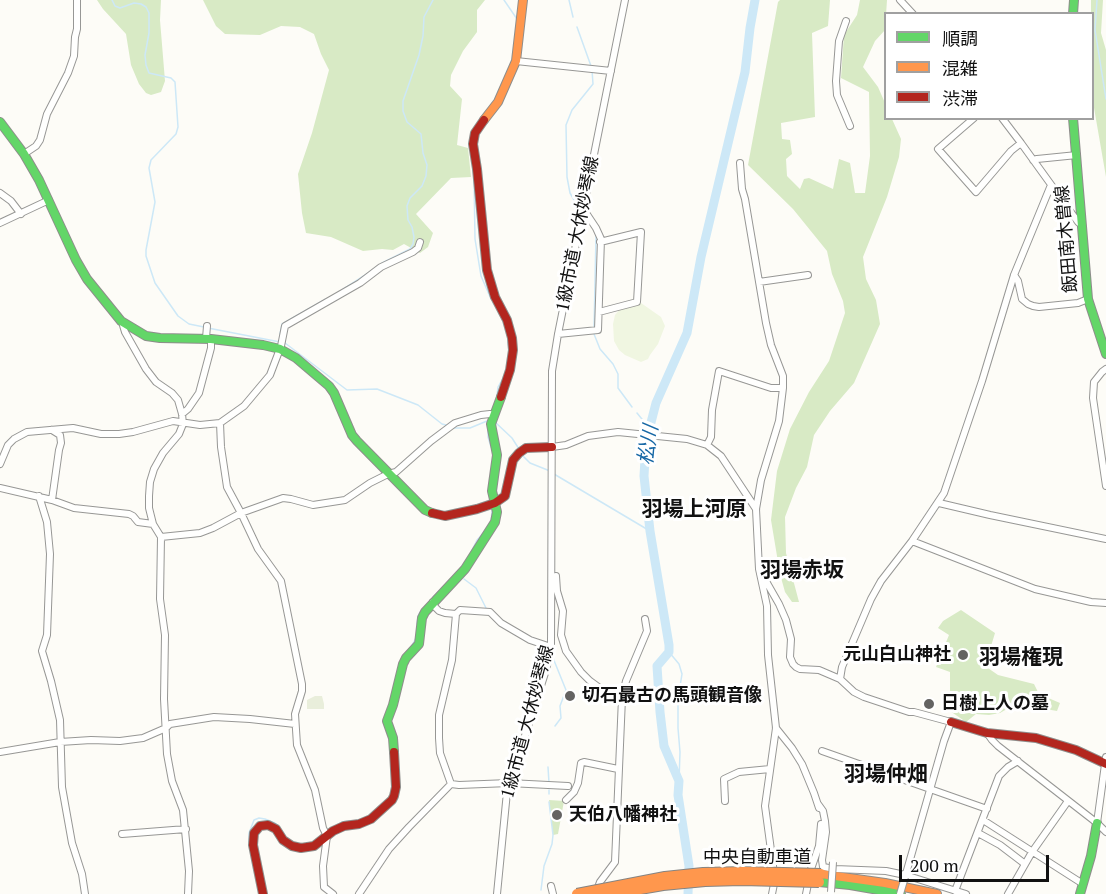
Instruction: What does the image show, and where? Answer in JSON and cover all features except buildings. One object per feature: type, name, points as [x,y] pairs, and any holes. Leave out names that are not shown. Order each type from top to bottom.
[{"type":"main road","points":[[263,894],[253,845],[255,833],[260,826],[272,826],[287,844],[301,848],[314,846],[333,831],[370,819],[392,800],[396,770],[393,738],[387,721],[403,664],[419,644],[422,618],[425,612],[465,569],[495,522],[497,512],[492,491],[497,455],[492,418],[510,370],[513,350],[507,320],[495,297],[488,270],[473,144],[475,133],[498,102],[516,61],[523,0]]},
{"type":"main road","name":"飯田南木曽線","points":[[1073,120],[1088,299],[1106,354]]},
{"type":"main road","points":[[0,122],[24,154],[87,279],[122,321],[146,336],[160,338],[207,334],[281,345],[329,386],[352,435],[421,507],[435,515],[445,516],[495,503],[505,496],[513,460],[520,451],[526,448],[552,447]]},
{"type":"main road","points":[[951,722],[987,734],[1036,738],[1105,761]]},
{"type":"main road","points":[[1082,889],[1097,823]]},
{"type":"main road","name":"中央自動車道","points":[[577,894],[665,877],[703,873],[754,872],[820,878],[900,894]]},
{"type":"main road","name":"中央自動車道","points":[[612,894],[663,885],[705,881],[820,878],[858,878],[937,894]]},
{"type":"street","points":[[24,154],[36,146],[40,140],[47,114],[68,73],[77,29],[77,0]]},
{"type":"street","name":"1級市道 大休妙琴線","points":[[497,894],[507,792],[546,670],[551,647],[552,371],[625,0]]},
{"type":"street","points":[[900,0],[911,12]]},
{"type":"street","points":[[846,21],[839,41],[836,81],[837,95],[850,126]]},
{"type":"street","points":[[516,61],[611,71]]},
{"type":"street","points":[[972,120],[938,149],[976,192],[1011,151],[1022,143]]},
{"type":"street","points":[[1004,120],[1050,185],[1078,222],[1083,225]]},
{"type":"street","points":[[1033,160],[1077,155]]},
{"type":"street","points":[[740,164],[742,189],[771,345],[783,376],[779,422],[761,480],[756,508],[760,573],[767,606],[768,654],[776,728],[765,806],[773,865],[772,894]]},
{"type":"street","points":[[840,679],[842,666],[881,581],[912,541],[944,493],[982,381],[1014,275],[1050,185]]},
{"type":"street","points":[[0,193],[21,213]]},
{"type":"street","points":[[0,223],[49,200]]},
{"type":"street","points":[[558,334],[598,330],[600,242],[596,228],[584,210]]},
{"type":"street","points":[[599,312],[637,302],[640,232],[600,242]]},
{"type":"street","points":[[0,464],[8,446],[14,439],[27,432],[73,428],[101,434],[119,434],[173,422],[200,425],[220,423],[244,406],[270,375],[285,326],[360,283],[381,267],[413,252],[418,248],[420,242]]},
{"type":"street","points":[[759,282],[808,275]]},
{"type":"street","points":[[1014,275],[1018,281],[1022,299],[1032,306],[1078,303],[1088,299]]},
{"type":"street","points":[[122,321],[125,332],[146,369],[156,382],[178,400],[182,414],[183,424],[179,434],[163,453],[150,482],[149,508],[153,524],[160,537],[160,599],[165,635],[164,699],[167,754],[186,829],[188,894]]},
{"type":"street","points":[[182,414],[199,393],[211,348],[207,334]]},
{"type":"street","points":[[1106,369],[1094,382],[1093,398],[1106,486]]},
{"type":"street","points":[[707,445],[711,437],[712,410],[719,371],[771,388],[783,388]]},
{"type":"street","points":[[160,537],[200,533],[241,513],[283,498],[313,504],[345,500],[370,483],[396,472],[452,425],[481,415],[492,418]]},
{"type":"street","points":[[220,423],[227,487],[258,549],[281,581],[302,684],[295,714],[297,745],[315,790],[323,828],[327,836],[322,866],[324,887],[333,894]]},
{"type":"street","points":[[51,430],[60,435],[61,443],[52,500]]},
{"type":"street","points":[[552,447],[566,445],[592,435],[618,432],[687,439],[707,445],[721,456],[756,508]]},
{"type":"street","points":[[0,488],[39,496],[74,508],[129,514],[138,522],[153,524]]},
{"type":"street","points":[[39,496],[47,522],[50,554],[47,635],[42,651],[60,720],[65,805],[85,894]]},
{"type":"street","points":[[939,502],[1106,539]]},
{"type":"street","points":[[912,541],[1035,589],[1091,602],[1106,603]]},
{"type":"street","points":[[552,557],[555,564],[557,591],[563,611],[561,634],[566,651],[590,681],[601,689],[622,698]]},
{"type":"street","points":[[760,573],[786,620],[791,639],[790,657],[793,664],[800,669],[819,670],[840,679],[854,692],[864,697],[909,712],[951,722],[900,894]]},
{"type":"street","points":[[433,602],[439,611],[456,614]]},
{"type":"street","points":[[451,784],[440,753],[439,715],[452,660],[456,614],[460,610],[490,612],[501,623],[530,640],[551,647]]},
{"type":"street","points":[[595,894],[600,882],[615,862],[622,698],[626,681],[647,631],[645,619]]},
{"type":"street","points":[[0,752],[60,742],[120,741],[143,738],[170,724],[214,717],[250,718],[295,724]]},
{"type":"street","points":[[776,728],[802,764],[818,804],[822,828],[806,894]]},
{"type":"street","points":[[987,734],[1106,832]]},
{"type":"street","points":[[822,751],[987,809]]},
{"type":"street","points":[[955,891],[999,776],[1018,761]]},
{"type":"street","points":[[1097,823],[1105,761]]},
{"type":"street","points":[[567,800],[578,783],[581,763],[618,769]]},
{"type":"street","points":[[725,801],[724,779],[739,772],[770,769]]},
{"type":"street","points":[[451,784],[509,783],[568,786]]},
{"type":"street","points":[[359,894],[389,849],[451,784]]},
{"type":"street","points":[[1008,894],[1032,852],[1068,801]]},
{"type":"street","points":[[818,804],[823,811],[825,821],[823,867],[886,871],[966,894]]},
{"type":"street","points":[[983,820],[1082,889]]},
{"type":"street","points":[[122,834],[186,829]]},
{"type":"street","points":[[978,833],[1000,845],[1025,864]]},
{"type":"street","points":[[830,893],[833,862]]},
{"type":"street","points":[[551,886],[553,894]]},
{"type":"green space","points":[[97,0],[161,0],[160,20],[165,81],[161,92],[151,95],[146,93],[139,84],[131,65],[126,34]]},
{"type":"green space","points":[[203,0],[485,0],[477,10],[477,32],[463,51],[451,75],[450,86],[462,99],[457,145],[468,148],[471,177],[451,178],[416,214],[433,233],[428,247],[420,253],[404,244],[393,250],[363,251],[331,237],[306,233],[298,174],[329,70],[314,34],[300,27],[281,26],[260,35],[225,34],[216,26]]},
{"type":"green space","points":[[780,0],[830,0],[828,26],[812,33],[815,117],[781,123],[782,139],[790,140],[792,154],[786,159],[787,176],[800,189],[804,179],[809,178],[833,189],[839,159],[850,163],[855,193],[865,193],[870,156],[869,92],[841,78],[844,35],[857,15],[860,0],[887,0],[886,12],[884,12],[884,31],[875,41],[863,67],[878,87],[884,101],[884,120],[892,120],[901,139],[899,157],[887,197],[863,257],[866,279],[876,300],[880,324],[854,383],[830,411],[814,435],[807,467],[785,517],[786,553],[799,602],[792,602],[785,592],[780,574],[771,520],[777,471],[790,429],[809,392],[829,361],[845,313],[827,251],[793,209],[748,165]]},
{"type":"green space","points":[[1091,0],[1103,0],[1101,33],[1106,50],[1106,177],[1094,108],[1094,12],[1091,12]]},
{"type":"green space","points":[[641,303],[661,317],[665,326],[658,344],[648,359],[641,362],[619,350],[614,341],[613,324],[615,315],[620,309]]},
{"type":"green space","points":[[961,610],[995,633],[985,666],[998,675],[1034,684],[1039,694],[1060,703],[1057,711],[1012,706],[1000,713],[976,714],[966,722],[950,711],[950,672],[936,667],[949,635],[938,628],[943,621]]},
{"type":"green space","points":[[315,696],[322,696],[324,709],[307,709],[307,700]]},
{"type":"green space","points":[[549,800],[564,801],[558,834],[553,835]]},
{"type":"waterway","points":[[112,0],[115,6],[120,8],[134,3],[146,7],[149,13],[149,33],[145,55],[149,73],[171,78],[175,82],[178,127],[176,134],[151,160],[149,168],[155,202],[146,256],[155,283],[178,316],[189,324],[204,327]]},
{"type":"waterway","points":[[382,263],[410,249],[413,244],[414,237],[408,220],[407,206],[410,198],[422,186],[427,165],[421,134],[407,122],[403,111],[403,101],[419,55],[424,17],[433,0]]},
{"type":"waterway","points":[[504,0],[517,19]]},
{"type":"waterway","points":[[569,0],[573,17]]},
{"type":"waterway","name":"松川","points":[[688,894],[689,866],[678,795],[679,781],[664,746],[660,712],[657,666],[669,652],[669,645],[650,531],[644,476],[646,442],[656,403],[687,333],[701,257],[745,72],[755,0]]},
{"type":"waterway","points":[[1097,0],[1095,30],[1106,99]]},
{"type":"waterway","points":[[577,27],[591,66]]},
{"type":"waterway","points":[[580,210],[570,193],[567,177],[566,125],[572,110],[593,84],[592,70]]},
{"type":"waterway","points":[[474,178],[475,239],[481,276],[491,299]]},
{"type":"waterway","points":[[594,329],[596,235]]},
{"type":"waterway","points":[[342,290],[373,270]]},
{"type":"waterway","points":[[280,334],[282,324],[326,299]]},
{"type":"waterway","points":[[208,328],[280,342]]},
{"type":"waterway","points":[[594,334],[600,349],[618,374],[618,388],[632,407]]},
{"type":"waterway","points":[[508,342],[509,352]]},
{"type":"waterway","points":[[285,343],[347,390],[377,389],[418,405],[446,425]]},
{"type":"waterway","points":[[497,395],[502,380]]},
{"type":"waterway","points":[[637,413],[650,429]]},
{"type":"waterway","points":[[454,428],[470,428],[487,421]]},
{"type":"waterway","points":[[495,422],[512,438],[519,449]]},
{"type":"waterway","points":[[488,428],[491,447]]},
{"type":"waterway","points":[[523,456],[530,463],[550,471]]},
{"type":"waterway","points":[[554,474],[650,531]]},
{"type":"waterway","points":[[491,522],[492,511]]},
{"type":"waterway","points":[[470,554],[485,531]]},
{"type":"waterway","points":[[464,579],[476,588],[486,608]]},
{"type":"waterway","points":[[433,597],[440,590]]},
{"type":"waterway","points":[[417,624],[420,612]]},
{"type":"waterway","points":[[411,647],[416,638]]},
{"type":"waterway","points":[[669,652],[679,664],[682,674],[678,699],[679,781]]},
{"type":"waterway","points":[[553,658],[566,690],[560,706],[561,718],[555,726]]},
{"type":"waterway","points":[[548,767],[549,783]]},
{"type":"waterway","points":[[541,890],[544,866],[553,835],[549,802]]},
{"type":"waterway","points":[[249,842],[249,833],[254,820],[265,819],[278,826]]},
{"type":"waterway","points":[[339,824],[349,821]]},
{"type":"waterway","points":[[618,860],[619,832]]},
{"type":"traffic: fast","points":[[1073,12],[1074,0]]},
{"type":"traffic: fast","points":[[1073,120],[1088,299],[1106,354]]},
{"type":"traffic: fast","points":[[0,122],[24,154],[39,180],[87,279],[121,321],[146,336],[211,339],[263,345],[280,349],[296,358],[329,386],[357,441],[425,510],[432,513]]},
{"type":"traffic: fast","points":[[394,752],[393,738],[387,721],[403,664],[419,644],[422,618],[465,569],[495,522],[497,512],[492,491],[497,455],[491,424],[501,397]]},
{"type":"traffic: fast","points":[[1080,894],[1091,856],[1097,823]]},
{"type":"traffic: fast","points":[[819,882],[901,894]]},
{"type":"traffic: slow","points":[[484,120],[498,102],[516,61],[523,0]]},
{"type":"traffic: slow","points":[[577,894],[665,877],[703,873],[821,874]]},
{"type":"traffic: slow","points":[[821,874],[885,883],[937,894]]},
{"type":"traffic: slow","points":[[612,894],[663,885],[705,881],[819,882]]},
{"type":"traffic: jam","points":[[484,120],[475,133],[473,144],[487,270],[495,297],[507,320],[513,350],[510,370],[501,397]]},
{"type":"traffic: jam","points":[[432,513],[445,516],[495,503],[505,496],[513,460],[519,453],[526,448],[552,447]]},
{"type":"traffic: jam","points":[[951,722],[987,733],[1036,738],[1076,750],[1106,764]]},
{"type":"traffic: jam","points":[[263,894],[253,845],[254,833],[260,826],[268,825],[276,829],[283,840],[292,846],[301,848],[314,846],[333,831],[344,826],[359,824],[371,819],[394,796],[396,787],[394,752]]},
{"type":"place","name":"元山白山神社","points":[[963,655]]},
{"type":"place","name":"切石最古の馬頭観音像","points":[[570,696]]},
{"type":"place","name":"日樹上人の墓","points":[[929,704]]},
{"type":"place","name":"天伯八幡神社","points":[[557,815]]},
{"type":"district","name":"羽場上河原","points":[[694,510]]},
{"type":"district","name":"羽場赤坂","points":[[802,571]]},
{"type":"district","name":"羽場権現","points":[[1021,658]]},
{"type":"district","name":"羽場仲畑","points":[[886,775]]}]
